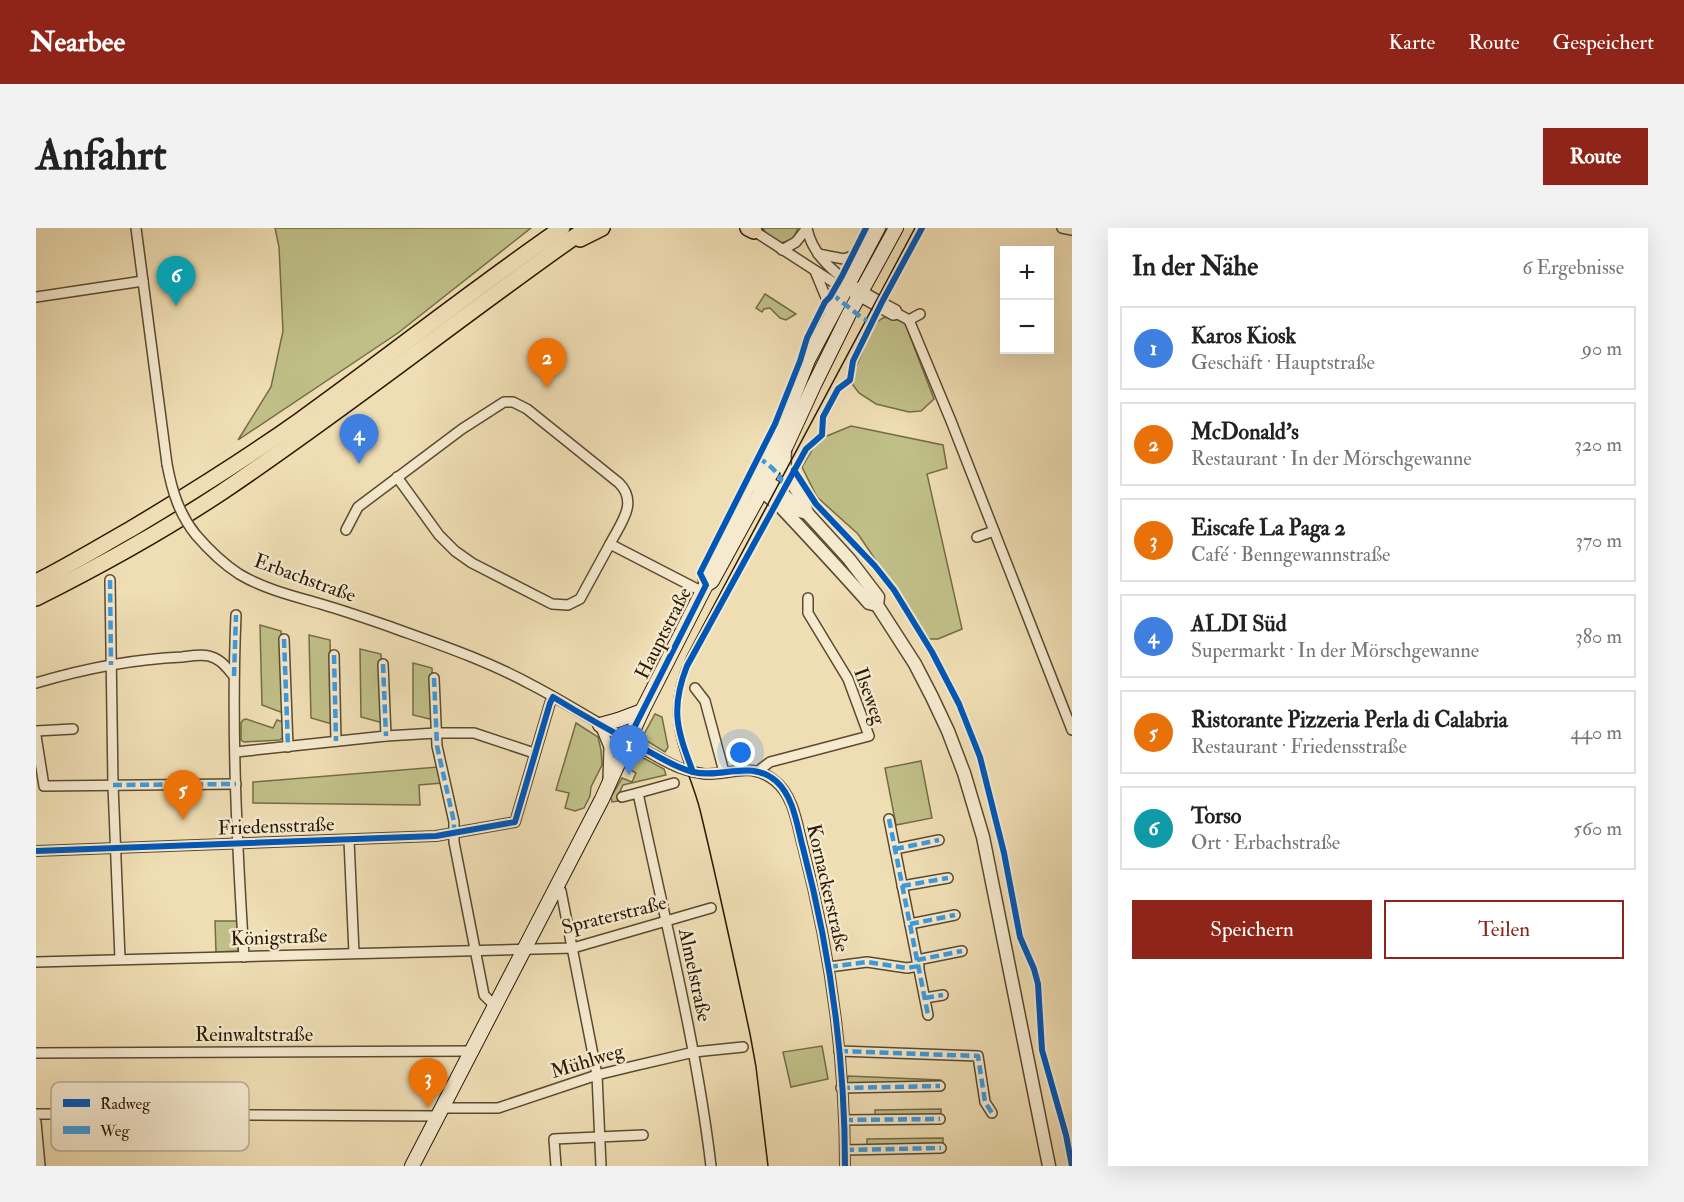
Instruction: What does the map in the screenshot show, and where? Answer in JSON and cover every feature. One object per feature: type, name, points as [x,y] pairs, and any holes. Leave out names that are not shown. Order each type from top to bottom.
[{"type":"highway","points":[[36,582],[237,464],[299,421],[545,235],[562,228]]},
{"type":"highway","points":[[36,598],[132,546],[219,494],[587,228]]},
{"type":"highway","points":[[558,249],[603,228]]},
{"type":"main road","name":"Hauptstraße","points":[[412,1166],[608,785],[642,711],[704,588],[712,581],[722,562],[761,482],[808,360],[878,228]]},
{"type":"main road","name":"Hauptstraße","points":[[704,588],[705,572],[746,490],[761,482],[786,446],[814,385],[896,228]]},
{"type":"main road","points":[[600,725],[642,711]]},
{"type":"street","name":"Erbachstraße","points":[[136,228],[167,464],[179,509],[196,536],[239,574],[267,588],[363,618],[458,652],[513,676],[628,740]]},
{"type":"street","points":[[782,250],[796,242],[807,228]]},
{"type":"street","points":[[807,228],[810,240],[818,254],[847,285],[860,295],[896,310],[898,314],[909,320],[1072,730]]},
{"type":"street","points":[[1062,228],[1072,230]]},
{"type":"street","points":[[752,229],[815,271],[847,285]]},
{"type":"street","points":[[818,254],[844,259],[864,252]]},
{"type":"street","points":[[815,271],[827,300],[830,317]]},
{"type":"street","points":[[36,297],[143,281]]},
{"type":"street","points":[[909,320],[920,314]]},
{"type":"street","points":[[346,530],[358,507],[397,477],[462,429],[500,404],[508,402],[527,409],[619,483],[626,491],[628,508],[579,599],[568,605],[552,604],[472,563],[454,550],[440,535],[397,477]]},
{"type":"street","points":[[786,446],[784,465],[807,513],[849,559],[878,597],[877,605],[924,681],[948,731],[964,773],[982,837],[1050,1166]]},
{"type":"street","points":[[761,482],[782,492],[800,511],[807,513]]},
{"type":"street","points":[[761,482],[776,503],[829,557],[869,603],[877,605]]},
{"type":"street","points":[[976,537],[994,531]]},
{"type":"street","points":[[610,544],[704,588]]},
{"type":"street","points":[[110,580],[113,785],[120,960]]},
{"type":"street","name":"Ilseweg","points":[[758,771],[771,762],[869,736],[848,679],[808,613],[808,598]]},
{"type":"street","points":[[236,615],[234,676],[236,784],[244,957]]},
{"type":"street","points":[[284,639],[288,747]]},
{"type":"street","points":[[334,654],[336,741]]},
{"type":"street","points":[[36,683],[61,675],[111,665],[208,655],[223,662],[234,676]]},
{"type":"street","points":[[383,664],[386,736]]},
{"type":"street","points":[[434,678],[437,746],[454,822],[454,842],[484,995],[495,1006]]},
{"type":"street","points":[[695,688],[705,701],[724,772]]},
{"type":"street","points":[[236,752],[386,736],[474,733],[534,753],[553,697]]},
{"type":"street","points":[[600,725],[609,747],[608,785]]},
{"type":"street","points":[[36,731],[73,729]]},
{"type":"street","points":[[36,736],[44,786],[236,784]]},
{"type":"street","points":[[628,740],[683,769],[707,774],[743,770],[758,771]]},
{"type":"street","name":"Friedensstraße","points":[[36,851],[436,836],[515,822],[534,753]]},
{"type":"street","name":"Kornackerstraße","points":[[758,771],[776,782],[791,802],[812,883],[829,967],[839,1051],[845,1166]]},
{"type":"street","points":[[622,797],[674,783]]},
{"type":"street","name":"Almelstraße","points":[[638,793],[694,1052],[705,1113],[711,1166]]},
{"type":"street","points":[[889,819],[928,1015]]},
{"type":"street","points":[[350,840],[354,953]]},
{"type":"street","points":[[895,849],[939,840]]},
{"type":"street","points":[[902,886],[948,878]]},
{"type":"street","points":[[555,887],[561,891],[597,1075],[601,1166]]},
{"type":"street","name":"Spraterstraße","points":[[524,949],[573,948],[711,908]]},
{"type":"street","points":[[910,924],[955,915]]},
{"type":"street","name":"Königstraße","points":[[36,962],[524,949]]},
{"type":"street","points":[[829,967],[867,962],[907,968],[962,951]]},
{"type":"street","points":[[925,998],[943,995]]},
{"type":"street","name":"Mühlweg","points":[[249,1113],[440,1112],[498,1108],[597,1075],[694,1052],[743,1047]]},
{"type":"street","name":"Reinwaltstraße","points":[[36,1053],[471,1051]]},
{"type":"street","points":[[839,1051],[978,1056],[985,1102],[992,1113]]},
{"type":"street","points":[[842,1088],[940,1086]]},
{"type":"street","name":"Mühlweg","points":[[36,1114],[51,1114]]},
{"type":"street","points":[[844,1120],[940,1119]]},
{"type":"street","points":[[36,1122],[40,1166]]},
{"type":"street","points":[[556,1166],[554,1138],[643,1135]]},
{"type":"street","points":[[845,1150],[941,1148]]},
{"type":"shaded area","points":[[275,228],[531,228],[398,333],[238,440],[271,387],[283,331],[279,247]]},
{"type":"shaded area","points":[[763,228],[798,228],[793,239],[781,243],[770,239]]},
{"type":"shaded area","points":[[765,294],[796,314],[786,320],[780,318],[770,308],[762,312],[756,308]]},
{"type":"shaded area","points":[[898,315],[903,318],[934,399],[921,411],[909,412],[876,404],[859,393],[853,385],[854,372],[874,324],[883,318]]},
{"type":"shaded area","points":[[851,426],[943,445],[947,468],[927,474],[962,629],[938,639],[929,639],[858,534],[817,497],[802,467],[816,443],[822,438]]},
{"type":"shaded area","points":[[260,625],[281,631],[283,713],[262,705]]},
{"type":"shaded area","points":[[309,635],[330,640],[332,724],[311,718]]},
{"type":"shaded area","points":[[360,649],[381,654],[383,723],[361,717]]},
{"type":"shaded area","points":[[413,663],[432,668],[434,720],[413,715]]},
{"type":"shaded area","points":[[655,714],[662,717],[668,747],[665,752],[642,738]]},
{"type":"shaded area","points":[[246,719],[273,728],[277,720],[283,722],[283,737],[280,740],[244,742],[241,740],[241,723]]},
{"type":"shaded area","points":[[576,723],[598,737],[602,765],[584,808],[575,811],[565,808],[569,793],[556,790]]},
{"type":"shaded area","points":[[636,754],[664,769],[666,775],[623,785],[618,801],[612,802],[611,797],[622,778],[632,782],[636,773],[627,768]]},
{"type":"shaded area","points":[[921,761],[932,818],[896,825],[885,768]]},
{"type":"shaded area","points":[[438,767],[442,783],[419,785],[420,805],[253,803],[253,782]]},
{"type":"shaded area","points":[[215,921],[238,921],[238,951],[216,952]]},
{"type":"shaded area","points":[[822,1046],[828,1079],[791,1087],[783,1052]]},
{"type":"shaded area","points":[[848,1076],[941,1080],[941,1084],[847,1083]]},
{"type":"shaded area","points":[[941,1109],[941,1117],[875,1118],[875,1110]]},
{"type":"shaded area","points":[[943,1138],[943,1146],[867,1146],[867,1139]]},
{"type":"tram line","points":[[768,1166],[750,1034],[700,810],[676,733],[673,713],[674,696],[687,656],[915,228]]},
{"type":"marked path","points":[[832,294],[862,318],[872,323]]},
{"type":"marked path","points":[[758,458],[774,470],[785,486]]},
{"type":"marked path","points":[[110,580],[111,665]]},
{"type":"marked path","points":[[234,676],[236,615]]},
{"type":"marked path","points":[[284,639],[288,747]]},
{"type":"marked path","points":[[334,655],[336,741]]},
{"type":"marked path","points":[[383,664],[386,736]]},
{"type":"marked path","points":[[434,678],[437,746],[454,822],[454,834]]},
{"type":"marked path","points":[[113,785],[236,784]]},
{"type":"marked path","points":[[889,819],[928,1015]]},
{"type":"marked path","points":[[895,849],[939,840]]},
{"type":"marked path","points":[[902,886],[948,878]]},
{"type":"marked path","points":[[910,924],[955,915]]},
{"type":"marked path","points":[[917,960],[962,951]]},
{"type":"marked path","points":[[829,967],[867,962],[907,968],[919,966]]},
{"type":"marked path","points":[[925,998],[943,995]]},
{"type":"marked path","points":[[839,1051],[978,1056],[985,1102],[992,1113]]},
{"type":"marked path","points":[[841,1088],[940,1086]]},
{"type":"marked path","points":[[844,1120],[940,1119]]},
{"type":"marked path","points":[[845,1150],[941,1148]]},
{"type":"cycle path","points":[[628,740],[706,585],[700,573],[775,424],[807,338],[866,228]]},
{"type":"cycle path","points":[[693,772],[683,744],[677,707],[687,666],[806,449],[822,435],[823,417],[838,389],[850,380],[853,361],[922,228]]},
{"type":"cycle path","points":[[794,470],[816,504],[875,566],[894,590],[932,652],[959,704],[980,757],[1004,853],[1020,937],[1038,984],[1042,1050],[1066,1135],[1072,1166]]},
{"type":"cycle path","points":[[36,851],[436,836],[515,822],[553,697],[681,768],[704,773],[756,771],[776,781],[791,803],[813,887],[828,966],[839,1046],[845,1166]]},
{"type":"place","name":"Torso","points":[[176,306]]},
{"type":"place","name":"McDonald's","points":[[547,388]]},
{"type":"place","name":"ALDI Süd","points":[[359,464]]},
{"type":"place","name":"Karos Kiosk","points":[[629,775]]},
{"type":"place","name":"Ristorante Pizzeria Perla di Calabria","points":[[183,820]]},
{"type":"place","name":"Eiscafe La Paga 2","points":[[428,1108]]}]
